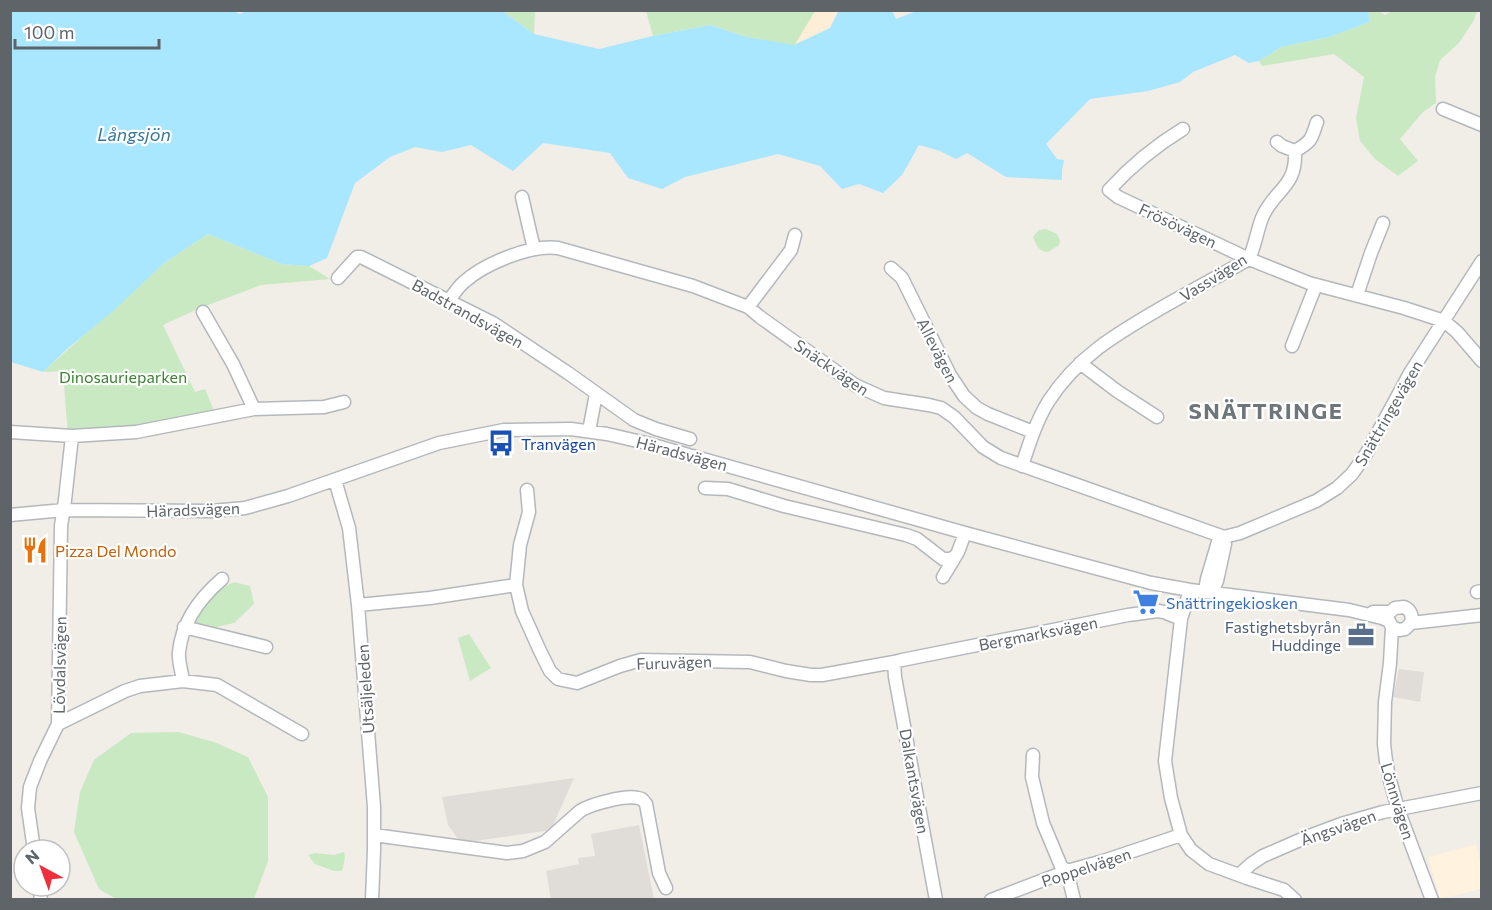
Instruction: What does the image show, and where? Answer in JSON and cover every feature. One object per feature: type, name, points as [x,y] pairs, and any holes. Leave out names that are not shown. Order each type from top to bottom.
[{"type":"street","points":[[1443,109],[1482,125]]},
{"type":"street","points":[[1277,142],[1295,151],[1309,143],[1317,122]]},
{"type":"street","name":"Frösövägen","points":[[1183,129],[1138,161],[1109,190],[1118,197],[1249,259],[1316,285],[1444,321],[1457,332],[1482,361]]},
{"type":"street","name":"Vassvägen","points":[[1022,466],[1033,432],[1047,403],[1080,363],[1101,345],[1124,330],[1249,259],[1265,213],[1294,171],[1295,151]]},
{"type":"street","points":[[522,197],[534,249]]},
{"type":"street","points":[[1357,296],[1383,223]]},
{"type":"street","points":[[748,307],[791,250],[795,235]]},
{"type":"street","name":"Snäckvägen","points":[[449,300],[459,286],[475,274],[505,259],[547,247],[558,248],[693,286],[748,307],[855,386],[884,398],[941,408],[954,417],[983,447],[1009,462],[1224,537]]},
{"type":"street","name":"Badstrandsvägen","points":[[338,278],[357,257],[361,257],[493,323],[640,423],[690,439]]},
{"type":"street","name":"Snättringevägen","points":[[1224,537],[1240,533],[1316,501],[1346,480],[1366,454],[1410,373],[1480,265]]},
{"type":"street","name":"Allevägen","points":[[891,268],[902,278],[950,375],[964,396],[988,414],[1033,432]]},
{"type":"street","points":[[1292,346],[1316,285]]},
{"type":"street","points":[[203,312],[233,364],[254,409]]},
{"type":"street","points":[[1080,363],[1157,417]]},
{"type":"street","points":[[589,431],[596,394]]},
{"type":"street","points":[[10,432],[72,436],[136,432],[254,409],[324,407],[344,402]]},
{"type":"street","name":"Häradsvägen","points":[[10,514],[64,510],[232,510],[268,502],[459,438],[504,430],[571,429],[646,443],[1151,584],[1349,610],[1400,622],[1480,616]]},
{"type":"street","points":[[64,510],[72,436]]},
{"type":"street","name":"Utsäljeleden","points":[[335,480],[349,528],[358,605],[374,807],[372,900]]},
{"type":"street","name":"Häradsvägen","points":[[705,488],[728,489],[784,506],[906,535],[917,539],[943,560],[954,557]]},
{"type":"street","name":"Furuvägen","points":[[527,490],[529,512],[520,545],[516,585],[522,611],[550,671],[558,679],[576,683],[641,660],[750,662],[786,672],[812,675],[894,662]]},
{"type":"street","name":"Lövdalsvägen","points":[[32,838],[28,808],[30,787],[40,760],[58,724],[61,526],[64,510]]},
{"type":"street","points":[[943,577],[966,533]]},
{"type":"street","points":[[1208,592],[1218,542],[1224,537]]},
{"type":"street","points":[[183,681],[179,655],[184,627],[199,602],[222,579]]},
{"type":"street","points":[[358,605],[430,598],[516,585]]},
{"type":"street","points":[[1190,590],[1181,619],[1165,761],[1171,798],[1181,835],[1191,850],[1209,864],[1284,890],[1295,900]]},
{"type":"street","name":"Bergmarksvägen","points":[[894,662],[1128,615],[1158,611],[1181,619]]},
{"type":"street","name":"Lönnvägen","points":[[1400,622],[1390,663],[1385,702],[1384,744],[1389,777],[1398,809],[1432,900]]},
{"type":"street","points":[[184,627],[266,647]]},
{"type":"street","name":"Dalkantsvägen","points":[[894,662],[936,900]]},
{"type":"street","points":[[58,724],[125,691],[140,686],[183,681],[217,685],[302,734]]},
{"type":"street","points":[[1033,755],[1032,777],[1043,823],[1061,866],[1067,871],[1074,900]]},
{"type":"street","name":"Ängsvägen","points":[[1239,875],[1257,860],[1341,824],[1398,809],[1482,794]]},
{"type":"street","points":[[374,835],[507,853],[523,851],[545,842],[585,807],[614,800],[637,798],[646,804],[659,873],[666,888]]},
{"type":"street","name":"Poppelvägen","points":[[991,900],[1067,871],[1181,835]]},
{"type":"shaded area","points":[[1399,669],[1424,672],[1420,702],[1393,697]]},
{"type":"shaded area","points":[[574,778],[551,830],[461,843],[448,825],[442,797]]},
{"type":"shaded area","points":[[639,825],[654,899],[551,899],[546,871],[579,864],[578,858],[595,856],[591,834]]},
{"type":"shaded area","points":[[1476,844],[1481,865],[1481,889],[1440,899],[1428,857]]},
{"type":"green space","points":[[502,11],[535,11],[534,34]]},
{"type":"green space","points":[[646,11],[839,11],[794,46],[747,37],[710,25],[653,36]]},
{"type":"green space","points":[[1368,11],[1378,11],[1385,15],[1392,11],[1477,11],[1459,43],[1440,60],[1435,77],[1436,103],[1423,112],[1400,139],[1418,161],[1398,176],[1375,159],[1360,141],[1356,118],[1364,77],[1334,54],[1262,66],[1259,61],[1281,47],[1329,37],[1370,22]]},
{"type":"green space","points":[[1046,229],[1057,234],[1060,240],[1059,245],[1048,252],[1040,249],[1033,237],[1039,230]]},
{"type":"green space","name":"Dinosaurieparken","points":[[208,234],[282,264],[309,266],[330,279],[261,285],[163,325],[195,392],[205,389],[216,416],[68,436],[63,371],[43,372],[164,263]]},
{"type":"green space","points":[[234,582],[250,586],[254,604],[234,623],[217,627],[194,622],[211,594]]},
{"type":"green space","points":[[469,634],[491,668],[470,681],[458,638]]},
{"type":"green space","points":[[178,732],[214,742],[248,757],[268,797],[268,861],[254,899],[116,899],[99,889],[74,832],[80,792],[94,760],[131,733]]},
{"type":"green space","points":[[344,852],[342,871],[334,871],[315,864],[308,855],[315,853],[334,855]]},
{"type":"sand","points":[[815,11],[839,11],[830,28],[794,46]]},
{"type":"water","name":"Långsjön","points":[[230,10],[240,14],[248,10],[502,11],[534,34],[599,49],[710,25],[747,37],[794,45],[830,28],[839,10],[892,11],[896,19],[919,10],[1368,10],[1370,22],[1329,37],[1281,47],[1259,61],[1249,63],[1235,55],[1193,72],[1180,82],[1148,91],[1090,99],[1046,144],[1057,159],[1064,160],[1062,180],[1006,177],[967,153],[956,159],[940,151],[919,145],[902,175],[883,193],[859,184],[842,189],[820,166],[778,154],[685,177],[662,189],[628,178],[610,153],[543,143],[513,171],[471,145],[442,152],[415,147],[390,157],[355,183],[327,258],[309,266],[282,264],[208,234],[164,263],[43,372],[11,362],[11,11]]},
{"type":"place","name":"Tranvägen","points":[[501,443]]},
{"type":"place","name":"Pizza Del Mondo","points":[[35,550]]},
{"type":"place","name":"Snättringekiosken","points":[[1146,602]]},
{"type":"place","name":"Fastighetsbyrån Huddinge","points":[[1361,635]]},
{"type":"district","name":"SNÄTTRINGE","points":[[1266,410]]}]
